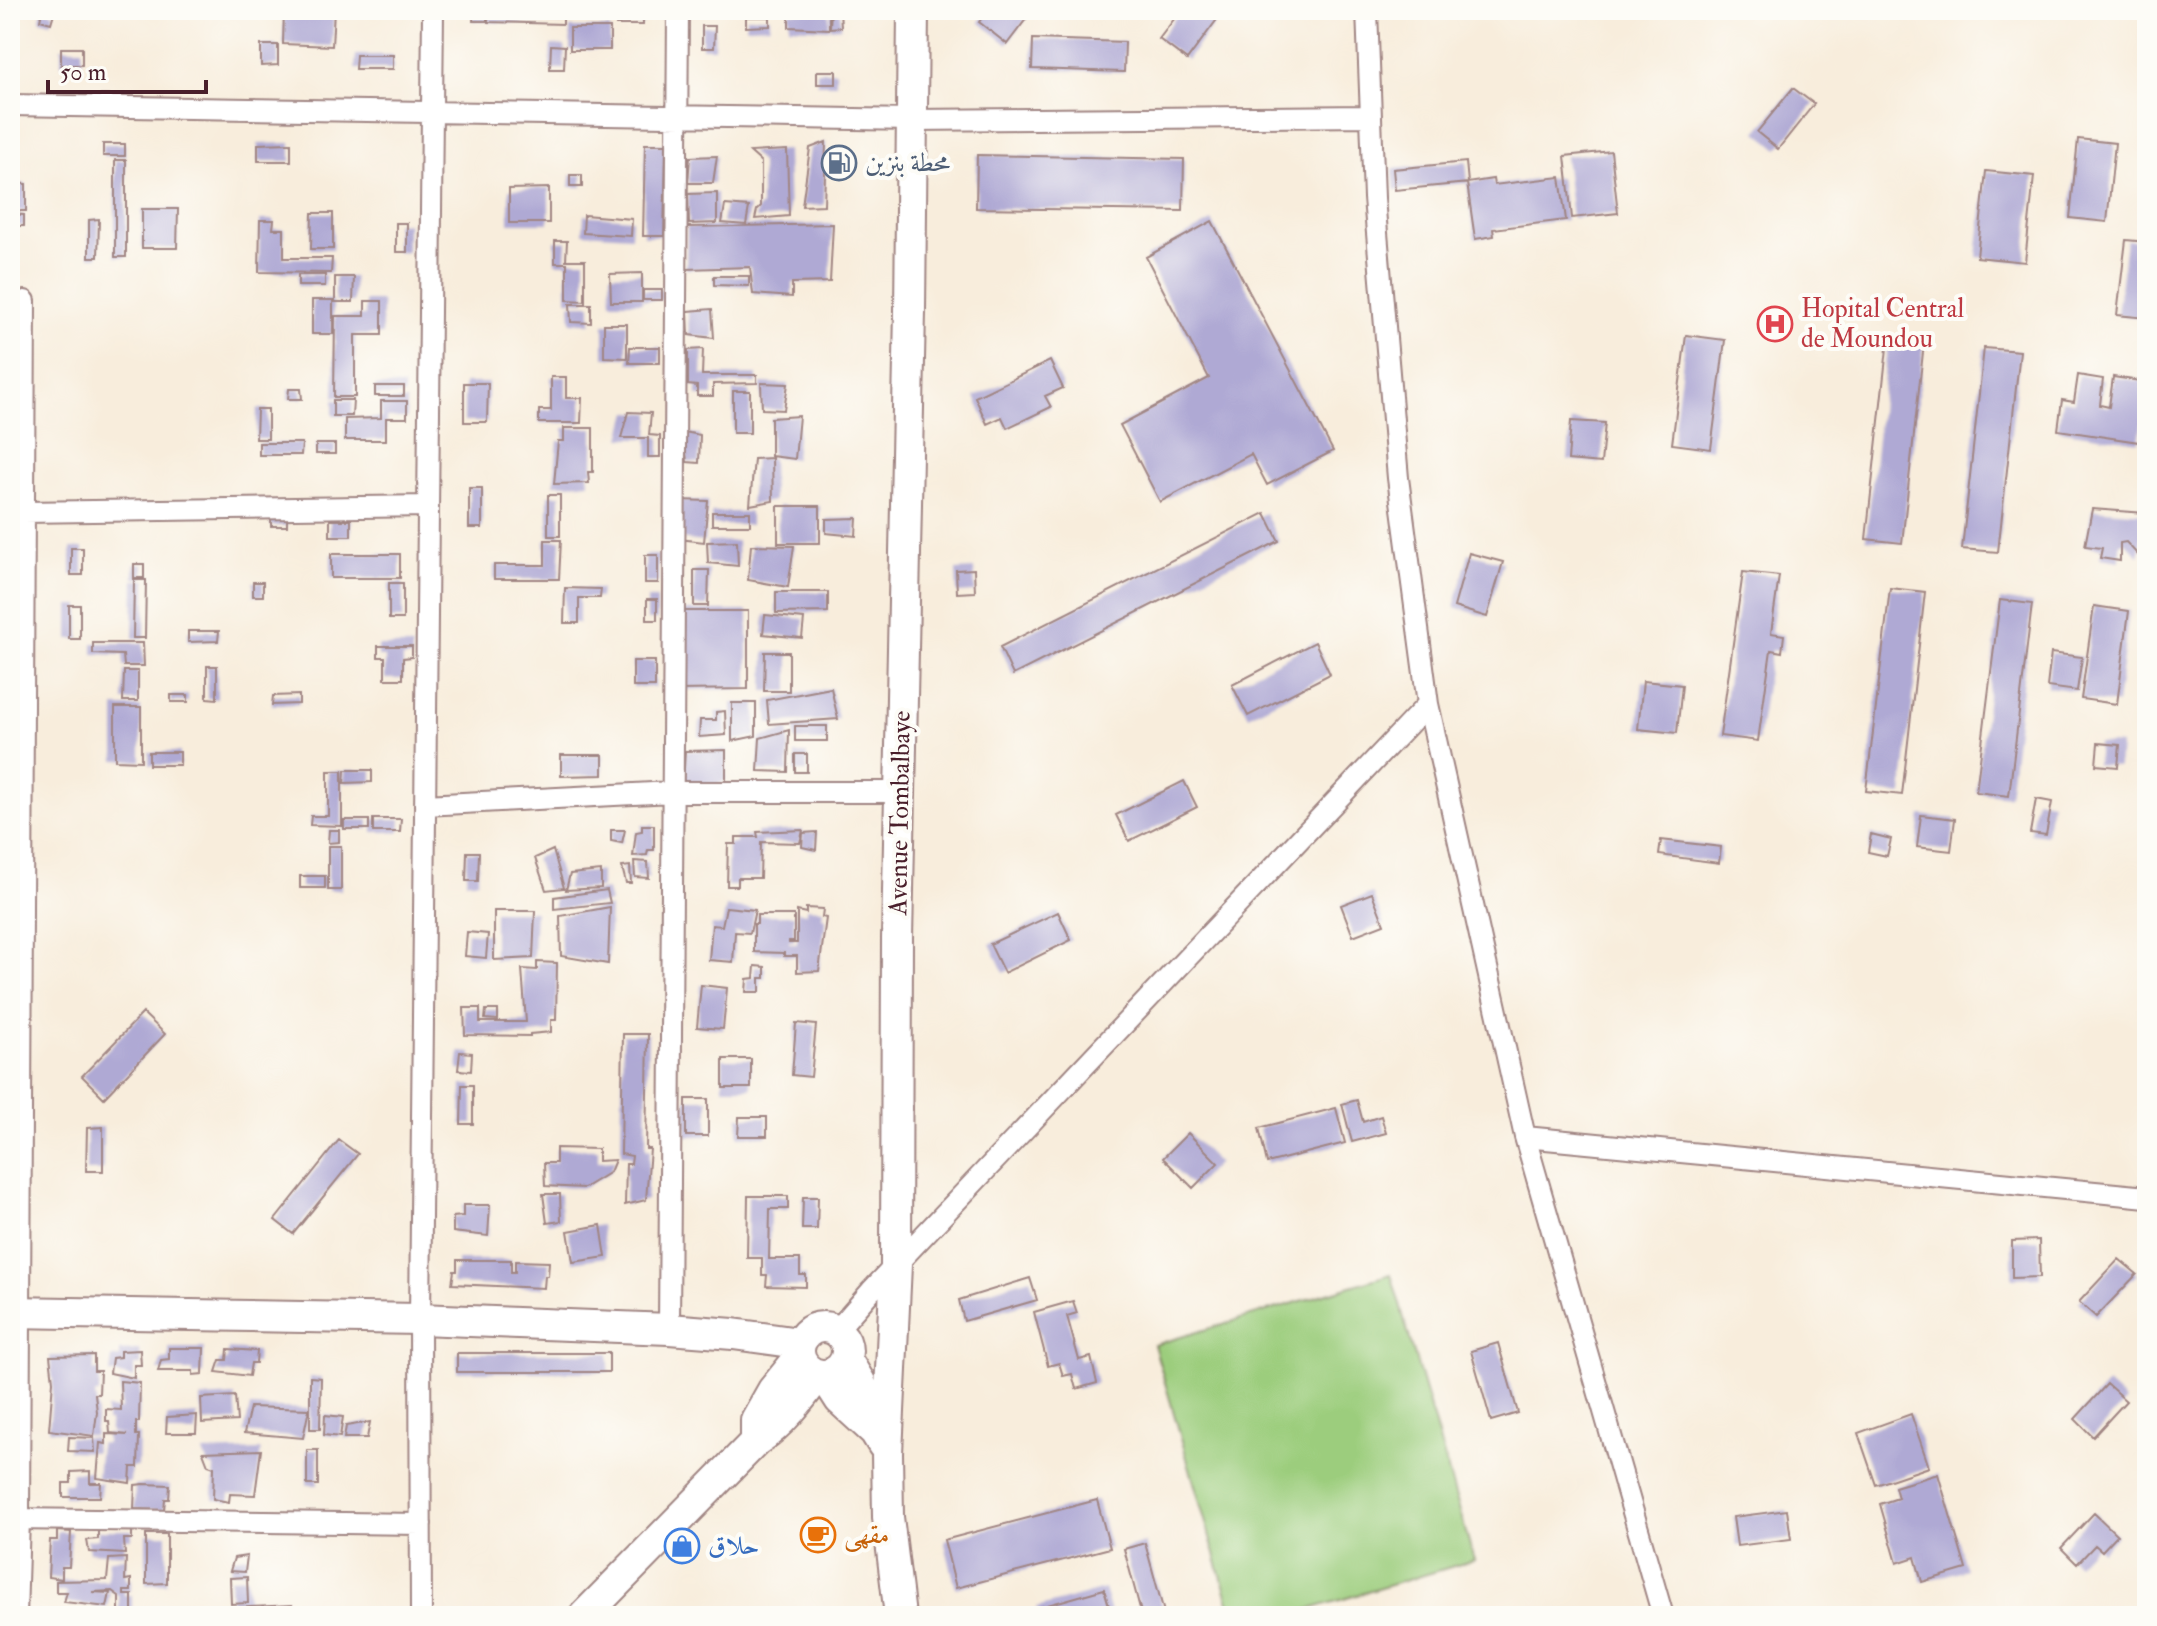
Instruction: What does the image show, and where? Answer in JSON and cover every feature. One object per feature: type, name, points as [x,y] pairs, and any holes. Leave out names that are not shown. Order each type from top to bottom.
[{"type":"main road","name":"Avenue Tombalbaye","points":[[900,1616],[881,1442],[896,1265],[897,939],[913,10]]},
{"type":"main road","points":[[15,1312],[420,1319],[733,1334],[818,1362],[860,1382],[881,1442]]},
{"type":"main road","points":[[584,1616],[756,1441],[770,1432],[796,1405],[818,1362],[848,1350],[846,1341],[837,1330]]},
{"type":"street","points":[[421,1616],[420,1319],[433,10]]},
{"type":"street","points":[[669,1329],[678,10]]},
{"type":"street","points":[[1367,10],[1374,198],[1398,478],[1428,704],[1525,1137],[1663,1616]]},
{"type":"street","points":[[10,105],[912,120],[1370,116]]},
{"type":"street","points":[[16,1616],[16,915],[25,301]]},
{"type":"street","points":[[24,512],[428,506]]},
{"type":"street","points":[[837,1330],[1428,704]]},
{"type":"street","points":[[425,805],[672,792],[901,792]]},
{"type":"street","points":[[1525,1137],[2147,1197]]},
{"type":"street","points":[[15,1519],[421,1524]]},
{"type":"green space","points":[[1391,1274],[1474,1560],[1287,1616],[1233,1616],[1154,1345]]},
{"type":"building","points":[[42,10],[54,13],[51,23],[40,20]]},
{"type":"building","points":[[284,10],[334,10],[332,46],[283,44]]},
{"type":"building","points":[[474,10],[487,10],[487,21],[473,21]]},
{"type":"building","points":[[489,10],[563,12],[563,24],[488,22]]},
{"type":"building","points":[[829,10],[829,29],[789,27],[789,12]]},
{"type":"building","points":[[831,10],[840,10],[841,27],[830,28]]},
{"type":"building","points":[[988,10],[1033,10],[1007,44],[979,22]]},
{"type":"building","points":[[1181,10],[1224,10],[1187,60],[1159,39]]},
{"type":"building","points":[[616,16],[643,16],[643,25],[616,25]]},
{"type":"building","points":[[746,17],[770,17],[770,26],[746,27]]},
{"type":"building","points":[[702,26],[715,26],[714,48],[702,48]]},
{"type":"building","points":[[570,28],[610,28],[610,50],[570,50]]},
{"type":"building","points":[[1033,39],[1125,42],[1124,72],[1032,69]]},
{"type":"building","points":[[261,45],[278,45],[278,65],[261,66]]},
{"type":"building","points":[[551,45],[565,46],[564,69],[550,69]]},
{"type":"building","points":[[61,48],[82,48],[82,65],[61,65]]},
{"type":"building","points":[[356,55],[393,55],[393,69],[355,69]]},
{"type":"building","points":[[817,71],[836,71],[836,84],[817,84]]},
{"type":"building","points":[[1793,88],[1814,104],[1778,149],[1757,132]]},
{"type":"building","points":[[2078,139],[2115,143],[2107,222],[2070,218]]},
{"type":"building","points":[[826,142],[824,205],[802,206],[810,148]]},
{"type":"building","points":[[291,143],[291,161],[258,161],[258,144]]},
{"type":"building","points":[[103,144],[125,144],[125,156],[103,156]]},
{"type":"building","points":[[645,144],[666,144],[664,236],[643,236]]},
{"type":"building","points":[[787,150],[789,216],[755,219],[761,206],[761,162],[750,152]]},
{"type":"building","points":[[1611,151],[1618,213],[1572,218],[1565,156]]},
{"type":"building","points":[[977,155],[1184,159],[1183,211],[976,208]]},
{"type":"building","points":[[717,156],[713,183],[688,183],[690,157]]},
{"type":"building","points":[[115,160],[126,160],[126,257],[115,257]]},
{"type":"building","points":[[1466,162],[1468,183],[1395,190],[1393,169]]},
{"type":"building","points":[[1986,171],[2034,176],[2025,262],[1977,257]]},
{"type":"building","points":[[570,175],[582,175],[582,187],[570,187]]},
{"type":"building","points":[[1560,177],[1566,220],[1493,229],[1494,236],[1475,239],[1467,183],[1493,179],[1494,185]]},
{"type":"building","points":[[13,183],[26,184],[26,211],[12,211]]},
{"type":"building","points":[[549,188],[549,223],[509,223],[509,189]]},
{"type":"building","points":[[717,193],[717,223],[689,224],[688,194]]},
{"type":"building","points":[[725,205],[749,207],[746,225],[722,223]]},
{"type":"building","points":[[142,209],[178,209],[177,248],[142,248]]},
{"type":"building","points":[[312,213],[333,213],[333,249],[311,249]]},
{"type":"building","points":[[12,214],[24,215],[24,226],[12,226]]},
{"type":"building","points":[[584,215],[632,219],[631,236],[583,233]]},
{"type":"building","points":[[99,219],[98,257],[89,257],[89,220]]},
{"type":"building","points":[[260,220],[274,220],[273,229],[284,229],[284,258],[332,258],[331,273],[259,272]]},
{"type":"building","points":[[1212,221],[1333,451],[1267,485],[1251,454],[1160,502],[1120,425],[1209,378],[1146,257]]},
{"type":"building","points":[[396,223],[407,223],[407,252],[396,252]]},
{"type":"building","points":[[833,224],[830,282],[792,283],[792,297],[753,294],[750,267],[686,269],[687,227]]},
{"type":"building","points":[[2126,240],[2147,242],[2147,318],[2117,315]]},
{"type":"building","points":[[555,241],[567,241],[566,260],[585,260],[585,301],[567,300],[567,263],[555,263]]},
{"type":"building","points":[[642,273],[642,302],[611,302],[610,274]]},
{"type":"building","points":[[298,275],[325,275],[325,286],[298,286]]},
{"type":"building","points":[[714,276],[749,276],[749,286],[714,285]]},
{"type":"building","points":[[335,277],[354,277],[353,302],[335,302]]},
{"type":"building","points":[[643,290],[662,290],[662,300],[643,300]]},
{"type":"building","points":[[312,300],[333,300],[333,334],[312,334]]},
{"type":"building","points":[[365,301],[382,301],[382,335],[355,335],[355,397],[334,397],[335,316],[365,316]]},
{"type":"building","points":[[570,304],[591,304],[591,323],[571,322]]},
{"type":"building","points":[[712,309],[714,338],[689,335],[688,311]]},
{"type":"building","points":[[604,324],[627,324],[627,358],[604,357]]},
{"type":"building","points":[[1686,335],[1725,340],[1711,449],[1672,444]]},
{"type":"building","points":[[1888,339],[1924,343],[1902,543],[1866,539]]},
{"type":"building","points":[[630,347],[660,347],[660,363],[629,363]]},
{"type":"building","points":[[1984,348],[2020,351],[1998,552],[1962,549]]},
{"type":"building","points":[[703,349],[702,375],[757,375],[757,383],[713,384],[713,396],[697,396],[697,386],[688,385],[688,350]]},
{"type":"building","points":[[1050,361],[1063,388],[1045,396],[1051,407],[1007,428],[1002,417],[987,424],[975,397]]},
{"type":"building","points":[[2078,375],[2103,379],[2100,405],[2109,407],[2113,377],[2147,382],[2147,422],[2142,421],[2139,442],[2058,430],[2062,400],[2074,402]]},
{"type":"building","points":[[551,377],[566,377],[566,398],[582,398],[581,423],[539,423],[539,410],[551,410]]},
{"type":"building","points":[[464,383],[488,383],[487,422],[464,422]]},
{"type":"building","points":[[761,383],[788,384],[784,410],[762,409]]},
{"type":"building","points":[[375,386],[404,386],[404,396],[375,396]]},
{"type":"building","points":[[289,389],[301,389],[302,399],[288,399]]},
{"type":"building","points":[[733,391],[750,391],[750,433],[733,433]]},
{"type":"building","points":[[333,400],[353,400],[352,416],[333,416]]},
{"type":"building","points":[[381,401],[407,401],[407,418],[386,418],[386,440],[345,440],[345,419],[381,418]]},
{"type":"building","points":[[257,409],[268,409],[268,439],[256,439]]},
{"type":"building","points":[[628,412],[651,413],[649,435],[660,436],[660,457],[648,457],[648,438],[621,438]]},
{"type":"building","points":[[799,416],[795,459],[771,456],[771,418]]},
{"type":"building","points":[[1571,421],[1605,423],[1601,463],[1568,460]]},
{"type":"building","points":[[564,428],[593,428],[593,472],[588,472],[589,483],[554,484],[558,441],[564,441]]},
{"type":"building","points":[[684,432],[700,435],[699,463],[687,462]]},
{"type":"building","points":[[259,443],[302,443],[301,455],[259,455]]},
{"type":"building","points":[[316,444],[335,444],[335,454],[316,454]]},
{"type":"building","points":[[772,458],[773,501],[750,505],[754,459]]},
{"type":"building","points":[[469,488],[482,488],[482,528],[469,528]]},
{"type":"building","points":[[548,495],[560,495],[560,536],[548,536]]},
{"type":"building","points":[[679,500],[708,501],[704,542],[679,539]]},
{"type":"building","points":[[778,506],[820,506],[820,543],[778,543]]},
{"type":"building","points":[[2092,509],[2145,513],[2139,556],[2126,542],[2120,543],[2120,561],[2100,558],[2102,548],[2085,546]]},
{"type":"building","points":[[712,512],[750,512],[750,525],[712,525]]},
{"type":"building","points":[[1265,513],[1279,541],[1013,675],[1000,647]]},
{"type":"building","points":[[271,517],[287,517],[287,526],[271,526]]},
{"type":"building","points":[[857,518],[856,536],[826,533],[826,519]]},
{"type":"building","points":[[330,520],[351,520],[351,536],[330,536]]},
{"type":"building","points":[[545,540],[561,540],[559,579],[494,579],[494,565],[545,565]]},
{"type":"building","points":[[737,541],[738,566],[708,563],[707,542]]},
{"type":"building","points":[[751,545],[794,546],[788,587],[748,580]]},
{"type":"building","points":[[71,548],[83,548],[83,575],[71,575]]},
{"type":"building","points":[[1469,553],[1503,562],[1487,617],[1454,607]]},
{"type":"building","points":[[331,554],[400,554],[400,578],[331,578]]},
{"type":"building","points":[[645,555],[658,555],[658,583],[645,583]]},
{"type":"building","points":[[134,564],[144,564],[144,578],[134,578]]},
{"type":"building","points":[[974,569],[975,592],[957,593],[956,570]]},
{"type":"building","points":[[694,570],[709,570],[708,606],[694,606]]},
{"type":"building","points":[[1743,572],[1779,576],[1771,633],[1784,635],[1782,652],[1771,650],[1758,741],[1720,736]]},
{"type":"building","points":[[134,580],[146,580],[145,638],[133,638]]},
{"type":"building","points":[[253,582],[263,582],[263,596],[253,596]]},
{"type":"building","points":[[389,583],[403,583],[403,619],[389,619]]},
{"type":"building","points":[[565,588],[601,589],[600,598],[579,598],[579,623],[564,623]]},
{"type":"building","points":[[1890,588],[1925,592],[1902,795],[1866,791]]},
{"type":"building","points":[[776,592],[828,592],[828,612],[776,613]]},
{"type":"building","points":[[647,599],[657,599],[657,620],[647,620]]},
{"type":"building","points":[[2000,600],[2032,604],[2009,796],[1976,792]]},
{"type":"building","points":[[69,605],[80,605],[80,639],[69,639]]},
{"type":"building","points":[[2094,606],[2129,611],[2117,704],[2081,699]]},
{"type":"building","points":[[676,611],[748,611],[748,689],[676,690]]},
{"type":"building","points":[[765,615],[804,619],[802,638],[763,634]]},
{"type":"building","points":[[188,631],[219,631],[218,641],[188,642]]},
{"type":"building","points":[[1315,642],[1330,674],[1248,716],[1232,685]]},
{"type":"building","points":[[93,643],[143,643],[144,666],[124,666],[123,655],[93,654]]},
{"type":"building","points":[[378,646],[412,646],[412,657],[403,658],[403,679],[385,679],[385,657],[378,657]]},
{"type":"building","points":[[765,652],[789,652],[789,691],[764,691]]},
{"type":"building","points":[[2051,653],[2082,657],[2077,691],[2047,687]]},
{"type":"building","points":[[633,661],[655,661],[655,687],[633,687]]},
{"type":"building","points":[[207,666],[217,666],[217,699],[207,698]]},
{"type":"building","points":[[124,671],[138,671],[138,701],[123,701]]},
{"type":"building","points":[[1643,681],[1682,685],[1677,733],[1638,729]]},
{"type":"building","points":[[831,688],[838,719],[769,724],[767,700]]},
{"type":"building","points":[[171,695],[188,695],[188,702],[171,702]]},
{"type":"building","points":[[299,695],[299,704],[272,705],[273,696]]},
{"type":"building","points":[[732,703],[756,703],[756,736],[732,741]]},
{"type":"building","points":[[115,707],[141,707],[141,761],[115,760]]},
{"type":"building","points":[[725,711],[726,735],[699,737],[700,720],[716,720],[716,712]]},
{"type":"building","points":[[795,726],[827,726],[827,741],[795,741]]},
{"type":"building","points":[[789,730],[788,772],[758,771],[760,738]]},
{"type":"building","points":[[2098,743],[2120,745],[2118,767],[2096,765]]},
{"type":"building","points":[[726,750],[726,779],[715,788],[683,786],[685,751]]},
{"type":"building","points":[[149,752],[180,752],[180,765],[149,765]]},
{"type":"building","points":[[795,754],[807,754],[807,772],[795,772]]},
{"type":"building","points":[[561,755],[603,755],[603,775],[561,776]]},
{"type":"building","points":[[345,770],[372,770],[372,782],[344,783]]},
{"type":"building","points":[[328,771],[342,771],[342,826],[310,825],[311,816],[328,816]]},
{"type":"building","points":[[1184,781],[1197,807],[1129,841],[1116,815]]},
{"type":"building","points":[[2036,799],[2052,802],[2046,835],[2030,833]]},
{"type":"building","points":[[1921,815],[1955,819],[1951,851],[1917,847]]},
{"type":"building","points":[[373,819],[401,819],[400,832],[373,832]]},
{"type":"building","points":[[344,820],[369,820],[369,829],[344,829]]},
{"type":"building","points":[[642,825],[654,825],[654,850],[648,850],[647,855],[633,856],[636,832],[642,831]]},
{"type":"building","points":[[329,830],[339,830],[339,842],[328,843]]},
{"type":"building","points":[[611,830],[625,830],[622,843],[611,841]]},
{"type":"building","points":[[803,830],[800,843],[761,842],[760,878],[738,878],[738,886],[727,886],[728,844],[736,844],[736,837],[758,837],[757,832]]},
{"type":"building","points":[[817,832],[816,850],[802,847],[803,833]]},
{"type":"building","points":[[1871,834],[1891,839],[1887,856],[1868,852]]},
{"type":"building","points":[[1661,840],[1721,847],[1719,863],[1659,855]]},
{"type":"building","points":[[328,846],[341,846],[341,890],[328,890]]},
{"type":"building","points":[[553,850],[564,888],[546,890],[535,858]]},
{"type":"building","points":[[467,852],[479,852],[478,881],[466,881]]},
{"type":"building","points":[[634,861],[648,862],[649,878],[635,877]]},
{"type":"building","points":[[630,866],[631,883],[626,883],[622,867]]},
{"type":"building","points":[[601,871],[601,888],[566,890],[570,874]]},
{"type":"building","points":[[300,876],[325,876],[325,888],[300,888]]},
{"type":"building","points":[[607,890],[610,903],[554,909],[554,897]]},
{"type":"building","points":[[1372,893],[1384,924],[1353,936],[1341,905]]},
{"type":"building","points":[[610,907],[608,964],[561,956],[560,916]]},
{"type":"building","points":[[726,907],[755,910],[750,933],[735,932],[733,962],[709,960],[712,925],[722,926]]},
{"type":"building","points":[[806,908],[823,909],[822,917],[826,918],[819,971],[797,972],[797,956],[754,952],[757,915],[794,915],[794,941],[789,943],[797,943],[797,911],[806,913]]},
{"type":"building","points":[[494,911],[535,911],[533,958],[494,960]]},
{"type":"building","points":[[1058,912],[1071,940],[1004,973],[990,944]]},
{"type":"building","points":[[467,932],[488,934],[486,958],[465,956]]},
{"type":"building","points":[[537,962],[557,963],[556,1020],[551,1020],[551,1032],[530,1036],[465,1035],[464,1008],[480,1008],[480,1022],[526,1022],[522,969],[537,970]]},
{"type":"building","points":[[755,966],[765,967],[765,978],[760,978],[760,992],[746,992],[747,979],[754,978]]},
{"type":"building","points":[[701,985],[727,988],[723,1029],[697,1027]]},
{"type":"building","points":[[486,1010],[498,1010],[498,1020],[485,1019]]},
{"type":"building","points":[[143,1013],[165,1034],[104,1098],[82,1076]]},
{"type":"building","points":[[796,1023],[816,1025],[811,1077],[792,1075]]},
{"type":"building","points":[[623,1034],[648,1034],[646,1149],[650,1149],[646,1200],[625,1205],[626,1164],[631,1164],[632,1156],[621,1154]]},
{"type":"building","points":[[460,1052],[472,1053],[471,1071],[458,1070]]},
{"type":"building","points":[[723,1059],[751,1059],[751,1088],[723,1088]]},
{"type":"building","points":[[462,1085],[473,1085],[473,1124],[461,1124]]},
{"type":"building","points":[[686,1099],[708,1099],[708,1136],[686,1136]]},
{"type":"building","points":[[1357,1100],[1363,1122],[1381,1116],[1386,1133],[1352,1142],[1342,1104]]},
{"type":"building","points":[[1336,1108],[1345,1143],[1267,1163],[1259,1128]]},
{"type":"building","points":[[739,1117],[767,1117],[767,1136],[738,1136]]},
{"type":"building","points":[[103,1127],[103,1171],[86,1171],[87,1128]]},
{"type":"building","points":[[1188,1133],[1218,1163],[1193,1188],[1163,1158]]},
{"type":"building","points":[[339,1140],[358,1154],[293,1234],[275,1220]]},
{"type":"building","points":[[556,1148],[598,1149],[598,1161],[615,1160],[610,1172],[584,1188],[545,1186],[544,1163],[556,1163]]},
{"type":"building","points":[[543,1194],[560,1194],[561,1221],[547,1223]]},
{"type":"building","points":[[748,1196],[788,1196],[788,1209],[770,1209],[769,1259],[800,1259],[800,1275],[806,1275],[806,1287],[766,1286],[767,1275],[762,1275],[762,1258],[747,1258]]},
{"type":"building","points":[[803,1197],[818,1197],[817,1229],[802,1229]]},
{"type":"building","points":[[463,1205],[490,1205],[488,1236],[453,1232],[453,1217],[463,1216]]},
{"type":"building","points":[[601,1225],[606,1257],[573,1262],[568,1231]]},
{"type":"building","points":[[2039,1240],[2040,1277],[2012,1278],[2012,1241]]},
{"type":"building","points":[[2119,1259],[2137,1274],[2096,1317],[2079,1302]]},
{"type":"building","points":[[457,1260],[511,1260],[511,1272],[515,1272],[515,1261],[549,1262],[548,1276],[545,1276],[544,1288],[452,1284]]},
{"type":"building","points":[[1030,1278],[1037,1300],[964,1321],[959,1300]]},
{"type":"building","points":[[1073,1301],[1077,1313],[1067,1316],[1079,1360],[1091,1357],[1097,1383],[1076,1389],[1072,1374],[1063,1376],[1059,1363],[1048,1366],[1034,1312]]},
{"type":"building","points":[[1498,1343],[1518,1413],[1491,1421],[1471,1351]]},
{"type":"building","points":[[169,1348],[204,1348],[203,1374],[158,1371],[161,1360],[169,1359]]},
{"type":"building","points":[[228,1349],[257,1351],[256,1363],[251,1363],[249,1376],[216,1372],[220,1360],[227,1360]]},
{"type":"building","points":[[140,1350],[141,1365],[134,1365],[134,1378],[110,1373],[112,1358],[120,1357],[120,1351]]},
{"type":"building","points":[[457,1353],[609,1353],[609,1372],[457,1372]]},
{"type":"building","points":[[94,1355],[94,1371],[100,1371],[99,1394],[95,1394],[97,1412],[94,1436],[49,1430],[53,1381],[50,1356]]},
{"type":"building","points":[[310,1377],[321,1378],[320,1429],[310,1429]]},
{"type":"building","points":[[120,1381],[140,1383],[139,1422],[136,1422],[136,1435],[139,1435],[138,1467],[131,1467],[130,1483],[97,1478],[100,1443],[106,1444],[106,1434],[128,1435],[110,1433],[109,1421],[106,1421],[106,1409],[121,1410]]},
{"type":"building","points":[[2107,1384],[2126,1401],[2093,1437],[2075,1419]]},
{"type":"building","points":[[235,1396],[237,1421],[202,1423],[201,1398]]},
{"type":"building","points":[[250,1407],[309,1409],[303,1438],[244,1433]]},
{"type":"building","points":[[1911,1414],[1929,1467],[1876,1485],[1858,1433]]},
{"type":"building","points":[[197,1415],[196,1433],[166,1433],[167,1417]]},
{"type":"building","points":[[325,1415],[343,1417],[340,1437],[324,1435]]},
{"type":"building","points":[[370,1422],[367,1438],[344,1438],[346,1426]]},
{"type":"building","points":[[69,1437],[94,1438],[95,1452],[68,1451]]},
{"type":"building","points":[[261,1450],[255,1495],[230,1494],[229,1502],[213,1499],[214,1467],[208,1465],[203,1452]]},
{"type":"building","points":[[307,1450],[318,1450],[318,1485],[307,1485]]},
{"type":"building","points":[[90,1471],[90,1483],[101,1483],[100,1497],[63,1497],[63,1483],[71,1483],[71,1472]]},
{"type":"building","points":[[1938,1474],[1966,1569],[1922,1582],[1915,1557],[1897,1563],[1880,1504],[1898,1498],[1895,1487]]},
{"type":"building","points":[[135,1485],[170,1485],[164,1510],[134,1509]]},
{"type":"building","points":[[1097,1500],[1110,1548],[956,1588],[944,1540]]},
{"type":"building","points":[[1787,1510],[1791,1539],[1737,1546],[1733,1517]]},
{"type":"building","points":[[2094,1513],[2117,1535],[2102,1551],[2095,1545],[2077,1564],[2061,1548]]},
{"type":"building","points":[[98,1530],[132,1530],[132,1539],[124,1539],[125,1554],[89,1552],[87,1540],[98,1539]]},
{"type":"building","points":[[57,1531],[71,1532],[69,1567],[62,1567],[62,1579],[48,1577],[50,1540],[57,1540]]},
{"type":"building","points":[[146,1534],[167,1534],[167,1583],[146,1584]]},
{"type":"building","points":[[1145,1543],[1165,1616],[1142,1616],[1124,1549]]},
{"type":"building","points":[[247,1556],[245,1572],[230,1571],[234,1558]]},
{"type":"building","points":[[126,1558],[125,1580],[131,1579],[131,1591],[124,1591],[124,1595],[132,1595],[132,1616],[119,1616],[119,1596],[112,1591],[92,1592],[110,1593],[107,1607],[64,1602],[67,1592],[56,1592],[56,1581],[107,1580],[109,1559]]},
{"type":"building","points":[[247,1577],[248,1603],[231,1604],[230,1578]]},
{"type":"building","points":[[1104,1589],[1112,1616],[1039,1616],[1037,1608]]},
{"type":"building","points":[[292,1605],[289,1616],[233,1616],[231,1608]]},
{"type":"place","name":"محطة بنزين","points":[[839,163]]},
{"type":"place","name":"Hopital Central de Moundou","points":[[1775,324]]},
{"type":"place","name":"مقهى","points":[[818,1535]]},
{"type":"place","name":"حلاق","points":[[682,1546]]}]
